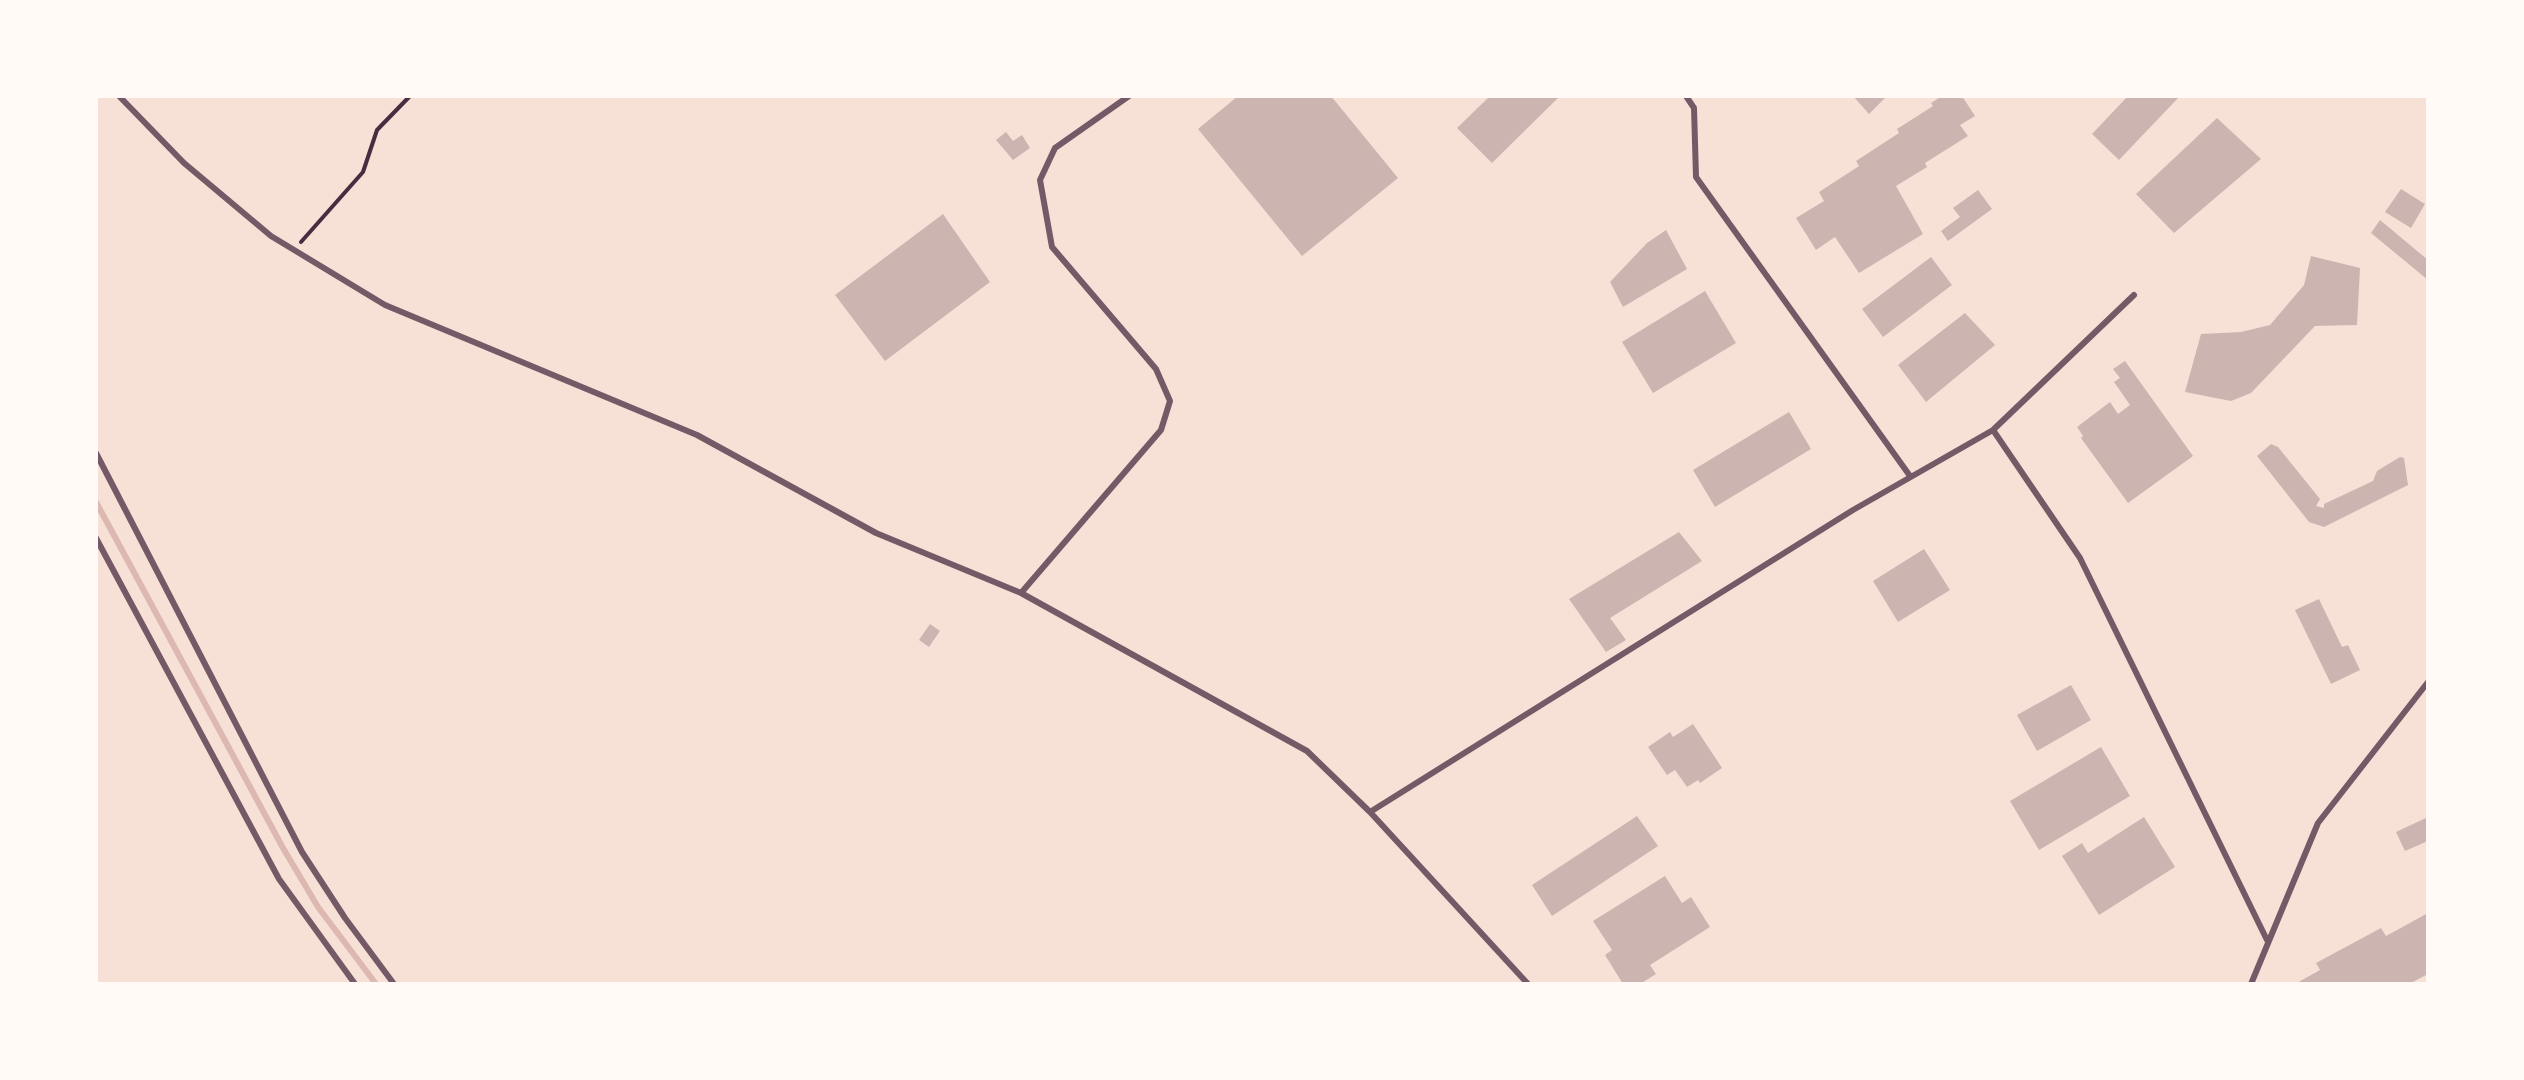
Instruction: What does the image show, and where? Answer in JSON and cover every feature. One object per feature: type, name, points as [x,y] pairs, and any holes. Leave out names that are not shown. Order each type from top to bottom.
[{"type":"street","points":[[118,96],[184,162],[271,236],[385,305],[697,435],[876,532],[1021,594],[1307,751],[1370,812],[1528,984]]},
{"type":"street","points":[[1021,594],[1161,430],[1170,401],[1156,369],[1052,247],[1040,180],[1055,148],[1129,96]]},
{"type":"street","points":[[1686,96],[1694,108],[1696,177],[1910,476]]},
{"type":"street","points":[[1370,812],[1910,476],[1993,430],[2134,295]]},
{"type":"street","points":[[1993,430],[2080,558],[2267,940]]},
{"type":"street","points":[[96,453],[302,852],[345,918],[394,984]]},
{"type":"street","points":[[96,538],[279,879],[355,984]]},
{"type":"street","points":[[2250,984],[2318,823],[2428,682]]},
{"type":"path","points":[[294,250],[363,172],[377,130],[410,96]]},
{"type":"building","points":[[1238,96],[1331,96],[1398,178],[1302,256],[1198,129]]},
{"type":"building","points":[[1490,96],[1560,96],[1492,163],[1457,128]]},
{"type":"building","points":[[1853,96],[1887,96],[1869,114]]},
{"type":"building","points":[[1942,96],[1962,96],[1975,116],[1960,125],[1968,136],[1925,163],[1927,167],[1896,186],[1923,234],[1859,273],[1835,237],[1816,250],[1796,218],[1824,201],[1819,192],[1859,166],[1856,161],[1899,133],[1897,129],[1933,106],[1931,103]]},
{"type":"building","points":[[2128,96],[2180,96],[2119,160],[2092,134]]},
{"type":"building","points":[[2217,118],[2261,159],[2174,233],[2136,194]]},
{"type":"building","points":[[1006,132],[1013,141],[1022,135],[1030,148],[1013,160],[996,140]]},
{"type":"building","points":[[2401,189],[2425,204],[2411,228],[2385,212]]},
{"type":"building","points":[[1978,190],[1992,209],[1948,241],[1941,231],[1960,217],[1953,208]]},
{"type":"building","points":[[943,214],[990,282],[885,361],[835,295]]},
{"type":"building","points":[[2380,220],[2428,260],[2428,280],[2371,233]]},
{"type":"building","points":[[1666,230],[1687,269],[1623,307],[1610,282],[1647,243]]},
{"type":"building","points":[[2311,256],[2360,268],[2357,325],[2315,326],[2251,393],[2231,401],[2185,392],[2201,334],[2241,332],[2270,325],[2304,285]]},
{"type":"building","points":[[1931,257],[1952,285],[1883,337],[1862,309]]},
{"type":"building","points":[[1705,291],[1736,343],[1653,393],[1622,342]]},
{"type":"building","points":[[1965,313],[1995,345],[1926,402],[1898,365]]},
{"type":"building","points":[[2125,361],[2193,456],[2128,503],[2081,438],[2083,436],[2077,427],[2110,402],[2118,414],[2130,405],[2114,382],[2120,378],[2113,369]]},
{"type":"building","points":[[1789,412],[1811,449],[1715,507],[1693,470]]},
{"type":"building","points":[[2271,444],[2278,447],[2320,499],[2316,506],[2324,508],[2324,504],[2373,481],[2377,471],[2400,457],[2404,458],[2408,485],[2324,527],[2309,522],[2257,456]]},
{"type":"building","points":[[1679,532],[1702,561],[1610,618],[1626,640],[1606,652],[1569,599]]},
{"type":"building","points":[[1924,549],[1950,590],[1898,622],[1873,581]]},
{"type":"building","points":[[2319,599],[2342,647],[2348,645],[2360,670],[2331,684],[2295,610]]},
{"type":"building","points":[[930,624],[940,631],[929,647],[919,640]]},
{"type":"building","points":[[2071,685],[2091,720],[2037,751],[2017,715]]},
{"type":"building","points":[[1693,724],[1722,768],[1700,783],[1698,780],[1687,787],[1675,770],[1667,775],[1648,747],[1670,732],[1673,737]]},
{"type":"building","points":[[2101,747],[2130,796],[2039,850],[2010,801]]},
{"type":"building","points":[[1637,816],[1658,846],[1552,916],[1532,885]]},
{"type":"building","points":[[2144,817],[2175,867],[2099,915],[2062,856],[2082,843],[2088,853]]},
{"type":"building","points":[[2428,817],[2428,841],[2405,851],[2396,832]]},
{"type":"building","points":[[1665,876],[1682,903],[1691,897],[1710,927],[1650,965],[1656,974],[1640,984],[1623,984],[1605,955],[1612,950],[1593,921]]},
{"type":"building","points":[[2428,913],[2428,974],[2409,984],[2295,984],[2320,970],[2316,963],[2381,928],[2386,936]]},
{"type":"waterway","points":[[96,502],[283,848],[318,907],[376,984]]}]
